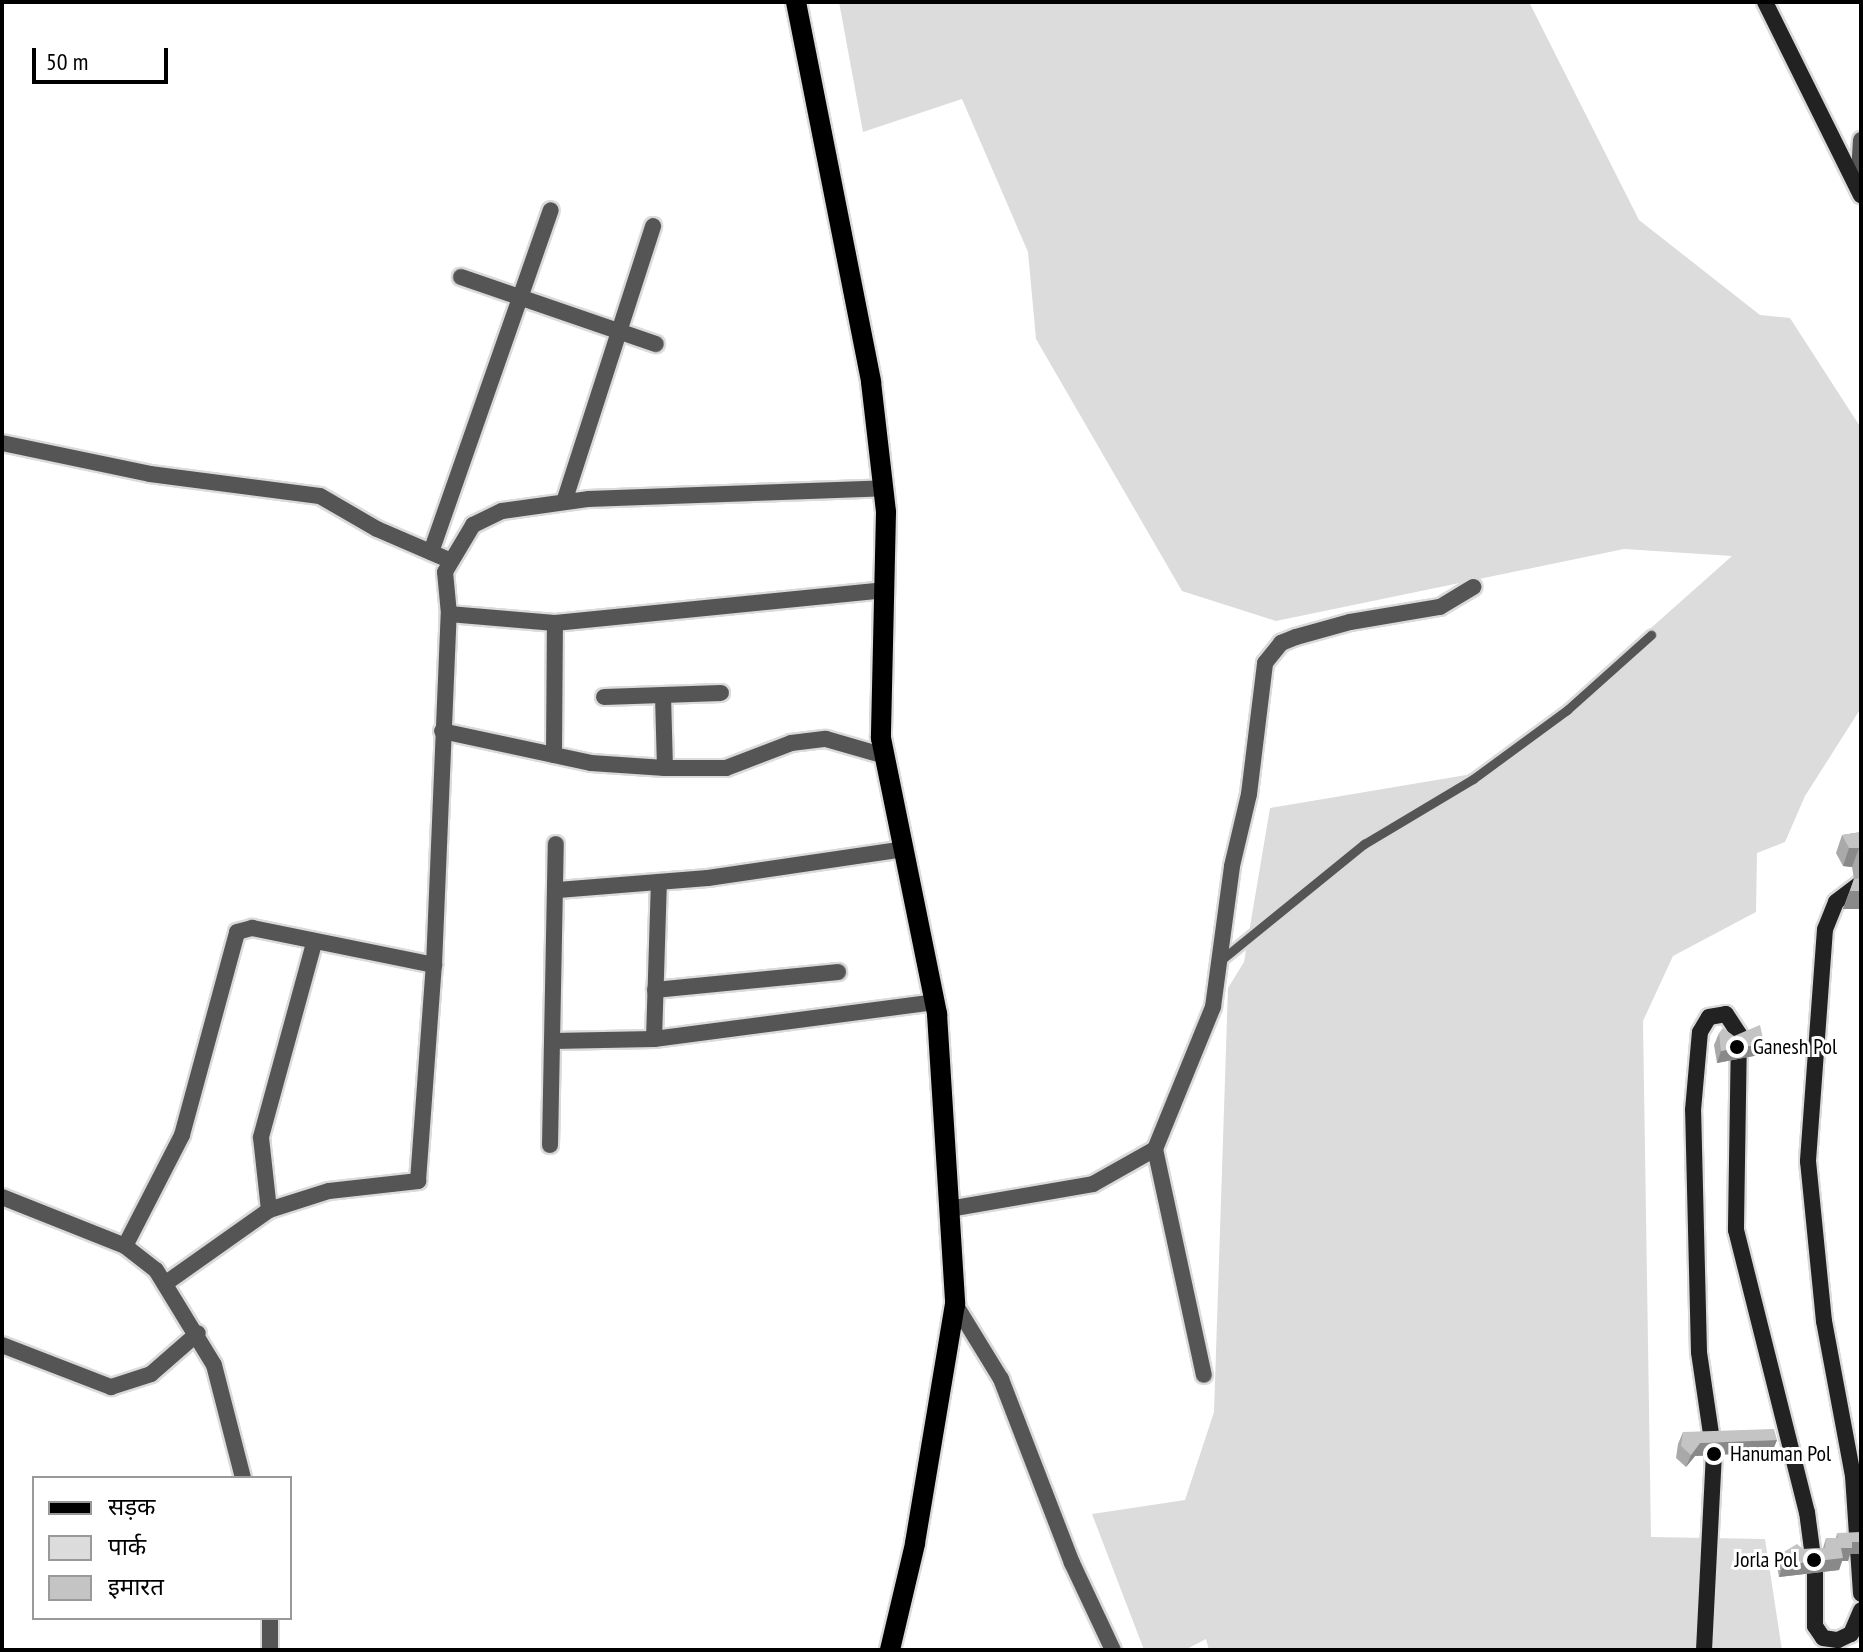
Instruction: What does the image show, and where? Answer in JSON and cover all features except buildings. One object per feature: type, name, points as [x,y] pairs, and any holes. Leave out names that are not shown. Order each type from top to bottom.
[{"type":"main road","points":[[796,2],[871,382],[884,488],[885,756],[935,1002],[955,1304],[915,1544],[890,1650]]},
{"type":"street","points":[[1765,2],[1859,192]]},
{"type":"street","points":[[1859,192],[1861,140]]},
{"type":"street","points":[[431,552],[551,210]]},
{"type":"street","points":[[564,502],[653,226]]},
{"type":"street","points":[[461,277],[656,344]]},
{"type":"street","points":[[2,443],[150,474],[320,496],[449,560]]},
{"type":"street","points":[[166,1283],[269,1210],[329,1191],[418,1181],[434,965],[449,560],[485,516],[564,502],[884,488]]},
{"type":"street","points":[[1204,1375],[1155,1149],[1206,1031],[1220,961],[1232,866],[1249,794],[1261,681],[1272,651],[1335,625],[1440,607],[1473,587]]},
{"type":"street","points":[[449,614],[555,623],[883,590]]},
{"type":"street","points":[[554,755],[555,623]]},
{"type":"street","points":[[604,697],[721,693]]},
{"type":"street","points":[[663,696],[665,768]]},
{"type":"street","points":[[442,731],[554,755],[665,768],[726,768],[775,748],[826,739],[885,756]]},
{"type":"street","points":[[550,1145],[558,890],[556,844]]},
{"type":"street","points":[[558,890],[659,882],[904,849]]},
{"type":"street","points":[[654,1039],[659,882]]},
{"type":"street","points":[[1861,883],[1836,902],[1825,929],[1808,1161],[1824,1321],[1853,1476],[1861,1594]]},
{"type":"street","points":[[125,1246],[182,1135],[237,932],[252,928],[434,965]]},
{"type":"street","points":[[269,1210],[261,1137],[314,943]]},
{"type":"street","points":[[655,990],[838,972]]},
{"type":"street","points":[[553,1041],[654,1039],[935,1002]]},
{"type":"street","points":[[1704,1650],[1714,1454],[1699,1352],[1693,1110],[1700,1032],[1709,1017],[1726,1014],[1739,1034],[1736,1230],[1807,1512],[1815,1572],[1815,1626],[1823,1638],[1838,1640],[1851,1634],[1861,1610]]},
{"type":"street","points":[[949,1209],[1093,1184],[1155,1149]]},
{"type":"street","points":[[2,1197],[125,1246],[166,1283],[198,1333],[224,1390],[243,1476]]},
{"type":"street","points":[[955,1304],[1001,1379],[1072,1563],[1113,1650]]},
{"type":"street","points":[[2,1345],[111,1387],[151,1374],[198,1333]]},
{"type":"street","points":[[270,1620],[270,1650]]},
{"type":"lane","points":[[1220,961],[1364,844],[1473,779],[1567,710],[1651,635]]},
{"type":"green space","points":[[839,2],[1529,2],[1639,220],[1760,315],[1790,318],[1861,428],[1861,708],[1805,796],[1785,842],[1757,853],[1756,912],[1673,956],[1643,1021],[1651,1537],[1765,1539],[1782,1650],[1209,1650],[1206,1639],[1185,1650],[1144,1650],[1092,1514],[1185,1500],[1214,1412],[1228,988],[1244,962],[1270,808],[1490,771],[1732,556],[1624,549],[1276,621],[1182,591],[1036,339],[1028,252],[962,99],[863,132]]},
{"type":"place","name":"Ganesh Pol","points":[[1737,1047]]},
{"type":"place","name":"Hanuman Pol","points":[[1714,1454]]},
{"type":"place","name":"Jorla Pol","points":[[1814,1560]]}]
